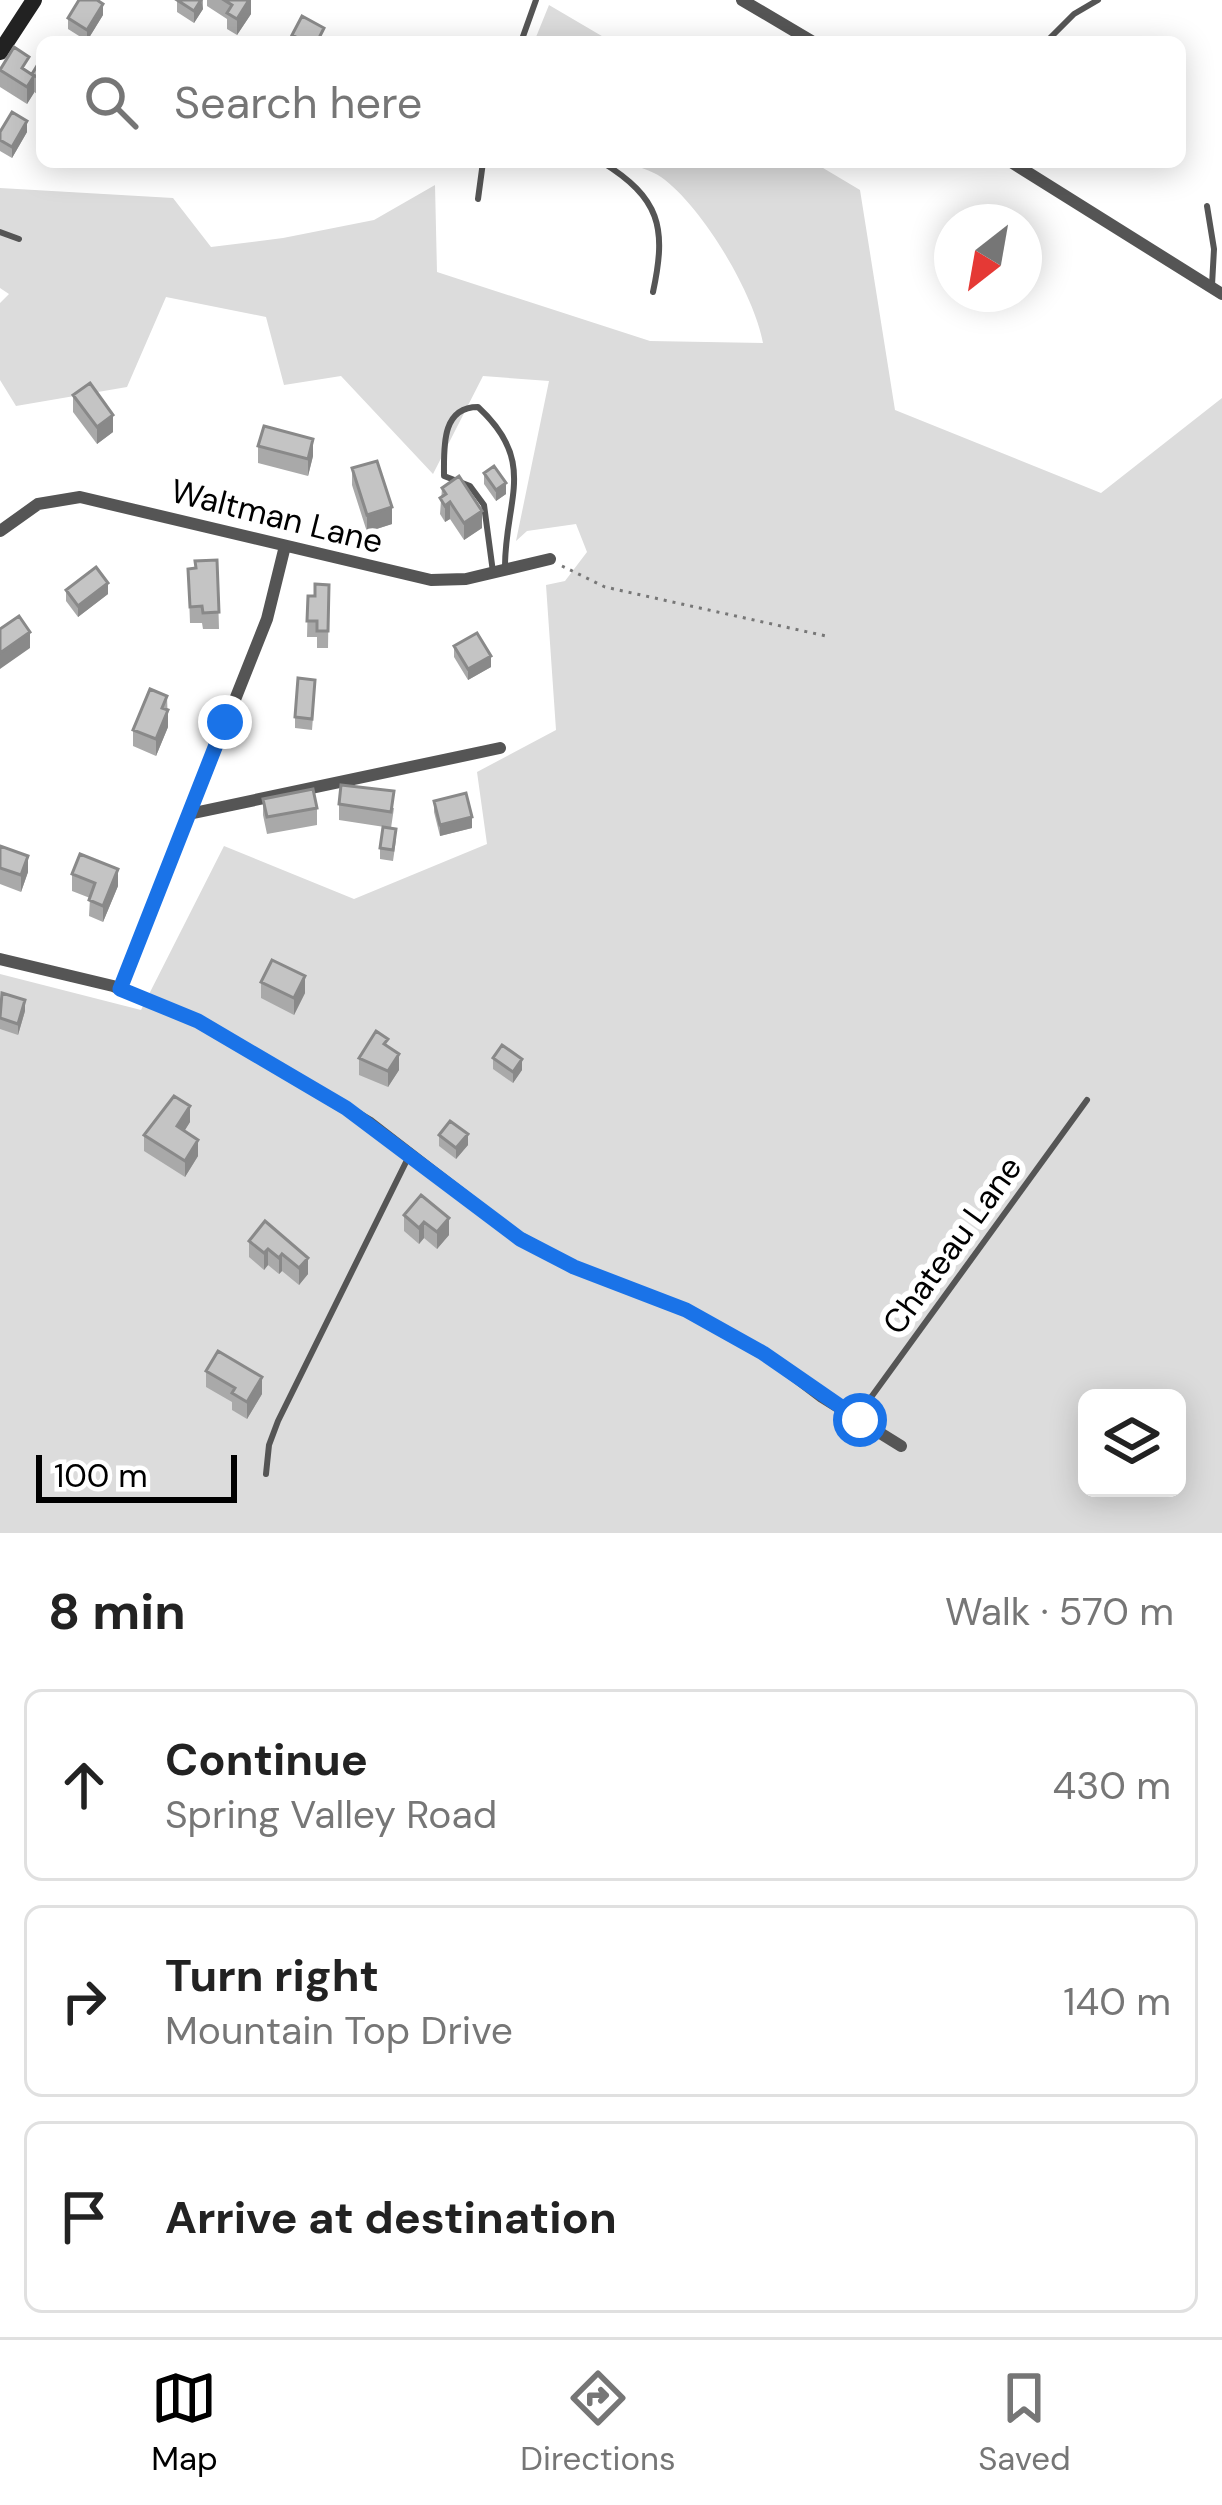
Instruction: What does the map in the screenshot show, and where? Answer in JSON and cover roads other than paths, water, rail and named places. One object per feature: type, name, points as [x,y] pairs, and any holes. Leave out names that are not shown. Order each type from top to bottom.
[{"type":"main road","points":[[0,52],[34,0]]},
{"type":"street","points":[[742,0],[803,36]]},
{"type":"street","points":[[1021,168],[1217,291]]},
{"type":"street","name":"Waltman Lane","points":[[0,531],[38,505],[80,497],[430,580],[457,580],[550,559]]},
{"type":"street","points":[[120,989],[270,610],[285,546]]},
{"type":"street","points":[[189,814],[500,748]]},
{"type":"street","points":[[0,959],[120,989],[198,1021],[346,1108],[520,1239],[574,1267],[686,1310],[763,1353],[902,1446]]},
{"type":"lane","points":[[523,36],[536,0]]},
{"type":"lane","points":[[1052,36],[1074,14],[1098,0]]},
{"type":"lane","points":[[478,199],[482,168]]},
{"type":"lane","points":[[610,168],[638,188],[655,211],[661,238],[653,292]]},
{"type":"lane","points":[[1207,206],[1217,291]]},
{"type":"lane","points":[[0,232],[19,238]]},
{"type":"lane","points":[[465,407],[478,407],[514,456],[516,497],[499,571],[484,505],[470,486],[444,476],[444,440],[457,411],[465,407]]},
{"type":"lane","name":"Chateau Lane","points":[[856,1418],[1087,1100]]},
{"type":"lane","points":[[266,1474],[274,1431],[410,1154]]}]
